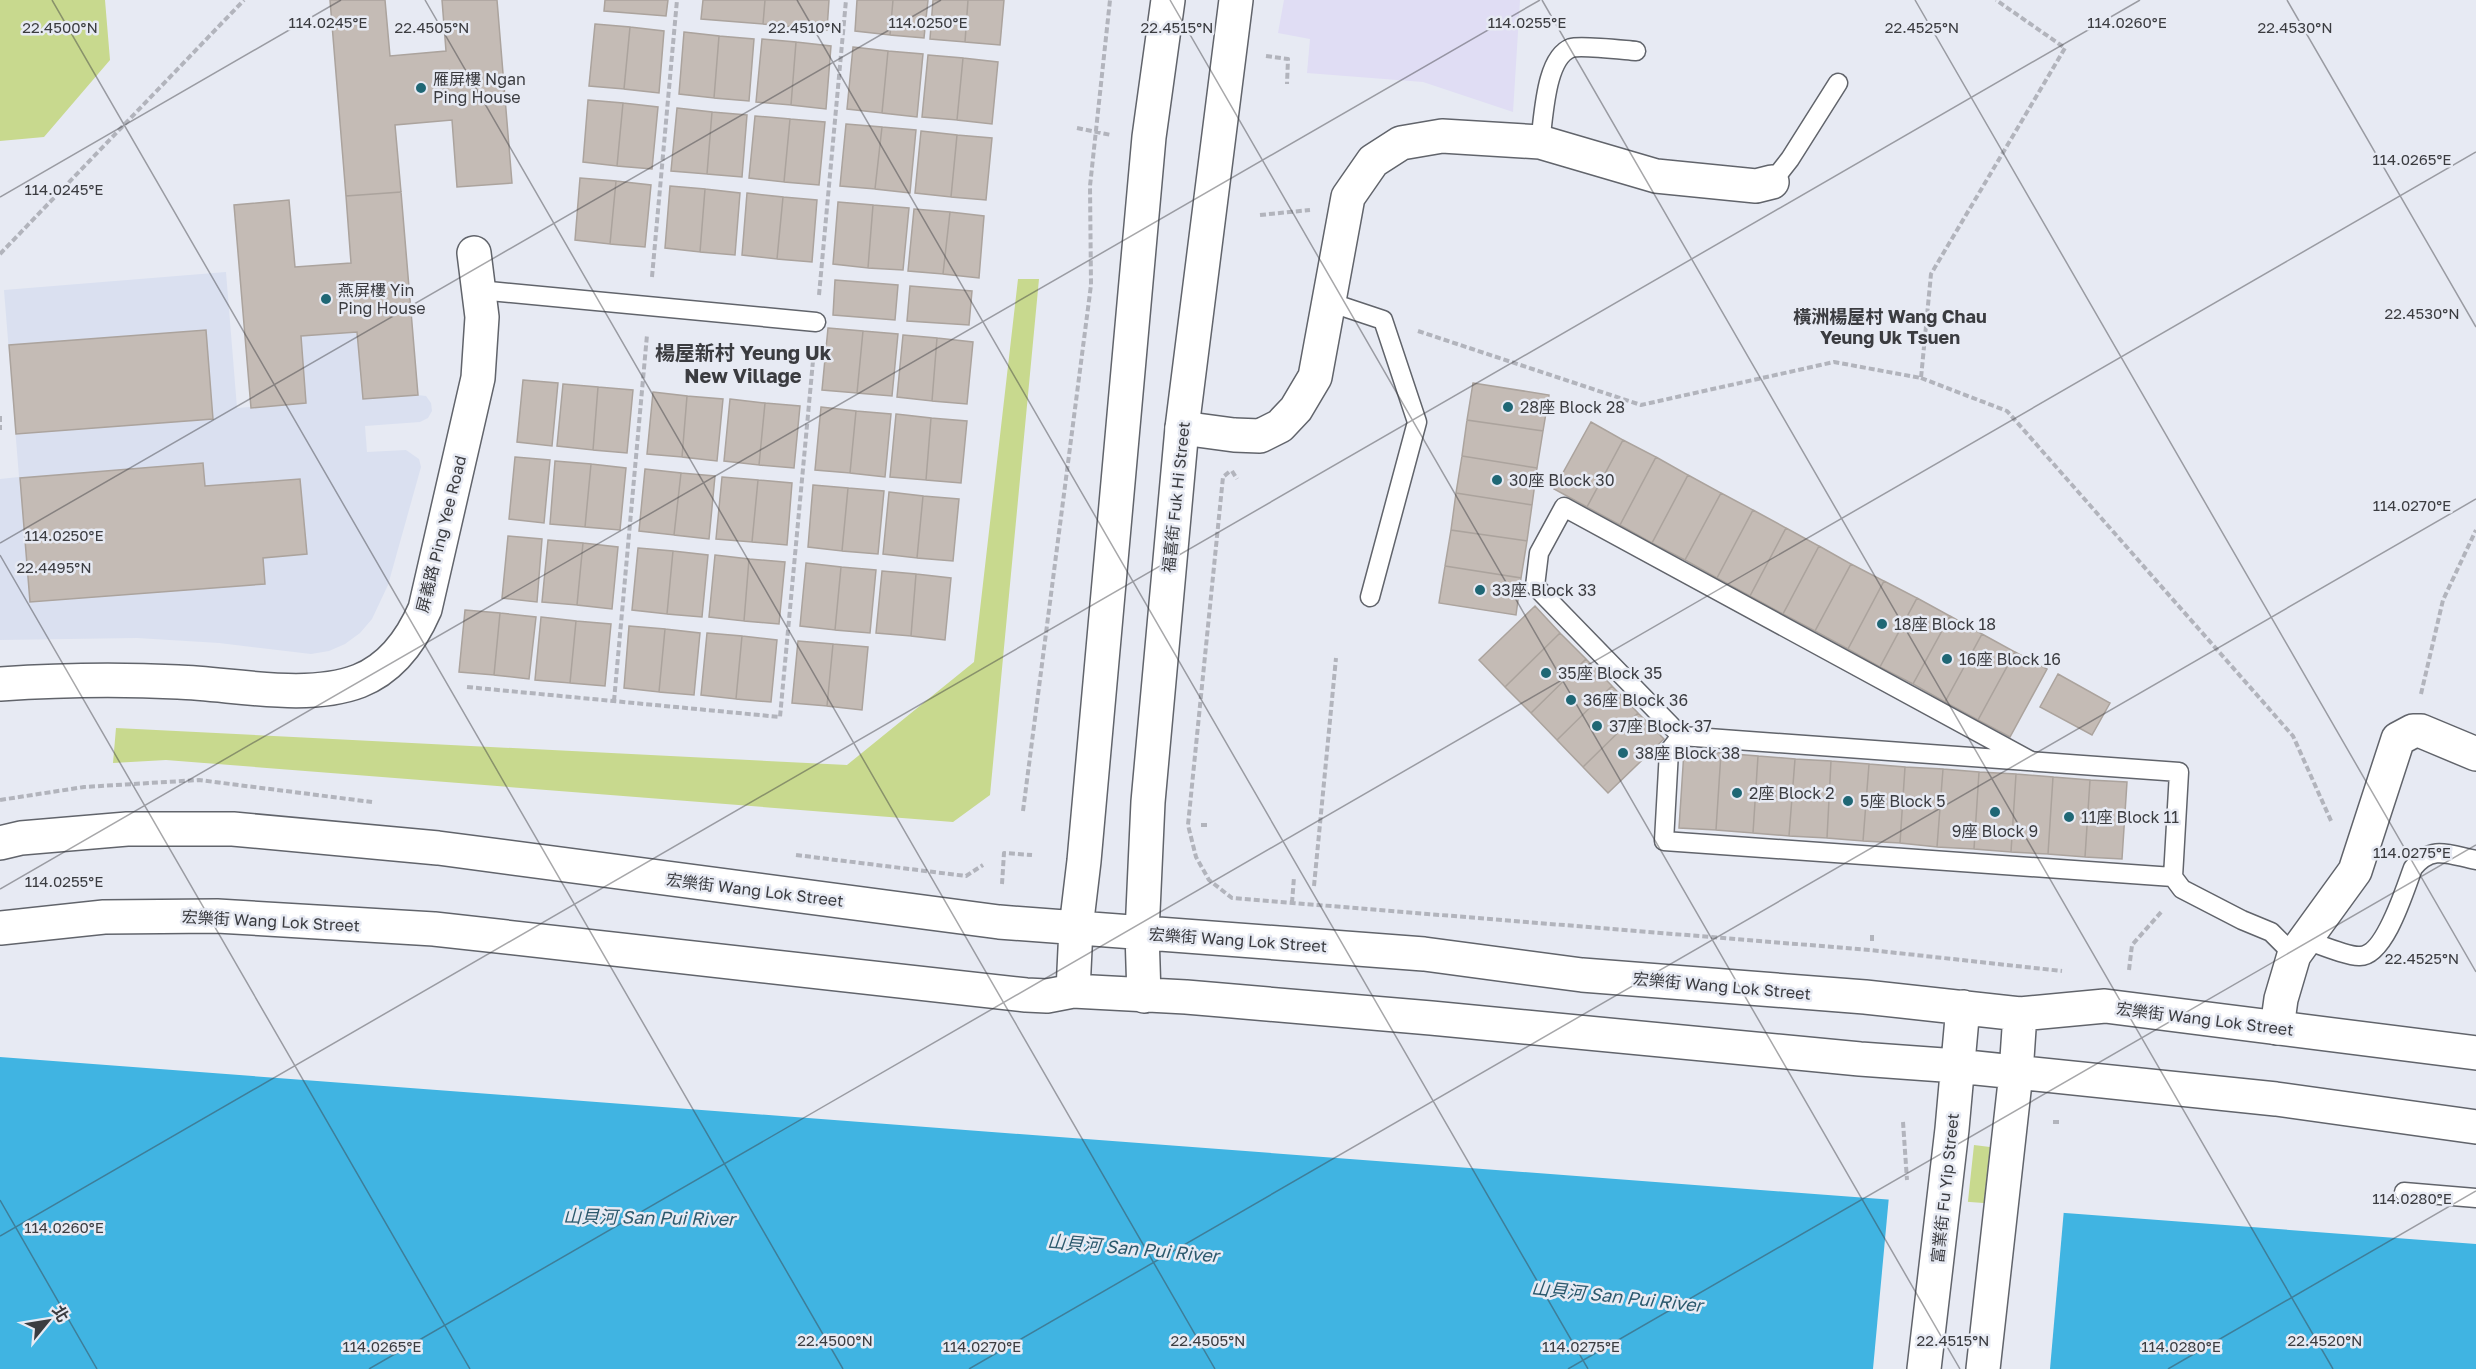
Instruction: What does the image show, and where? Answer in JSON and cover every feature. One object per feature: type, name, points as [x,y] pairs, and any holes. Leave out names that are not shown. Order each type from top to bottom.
[{"type":"main road","points":[[1073,992],[1076,928],[1090,798],[1149,137],[1168,0]]},
{"type":"main road","name":"福喜街 Fuk Hi Street","points":[[1144,996],[1142,933],[1146,822],[1182,428],[1236,0]]},
{"type":"main road","points":[[1182,428],[1260,436],[1280,426],[1296,409],[1315,377],[1348,197],[1373,160],[1401,143],[1442,136],[1540,142],[1656,176],[1756,186],[1772,182]]},
{"type":"main road","name":"屏義路 Ping Yee Road","points":[[0,684],[45,681],[177,681],[315,691],[362,680],[383,667],[401,651],[416,631],[425,609],[478,378],[482,317],[474,253]]},
{"type":"main road","points":[[2277,1028],[2281,999],[2300,948],[2355,871],[2398,739],[2413,731],[2421,731],[2476,754]]},
{"type":"main road","name":"宏樂街 Wang Lok Street","points":[[0,843],[21,838],[127,829],[233,829],[438,848],[999,922],[1424,954],[1582,975],[1865,997],[2020,1014],[2105,1006],[2476,1053]]},
{"type":"main road","name":"宏樂街 Wang Lok Street","points":[[0,928],[104,917],[217,916],[435,929],[1026,995],[1047,996],[1073,992],[1144,996],[1419,1017],[1860,1059],[1958,1066],[2276,1099],[2476,1128]]},
{"type":"main road","name":"富業街 Fu Yip Street","points":[[1924,1369],[1951,1141],[1963,1008]]},
{"type":"main road","points":[[1983,1369],[2016,1073],[2020,1014]]},
{"type":"lane","points":[[1540,142],[1552,69],[1559,57],[1572,48],[1636,51]]},
{"type":"lane","points":[[1772,182],[1790,159],[1838,83]]},
{"type":"lane","points":[[479,290],[816,322]]},
{"type":"lane","points":[[1329,302],[1383,320],[1417,422],[1370,597]]},
{"type":"lane","points":[[2031,761],[1564,507],[1539,553],[1535,586],[1681,736],[2179,772],[2177,883]]},
{"type":"lane","points":[[1681,736],[1669,751],[1664,841],[2177,883],[2242,920],[2271,932],[2300,948],[2360,956],[2373,952],[2384,939],[2413,868],[2418,862],[2427,855],[2438,852],[2476,860]]},
{"type":"lane","points":[[2404,1192],[2476,1198]]},
{"type":"path","points":[[0,254],[244,0]]},
{"type":"path","points":[[614,701],[677,0]]},
{"type":"path","points":[[467,687],[780,717],[846,0]]},
{"type":"path","points":[[1023,811],[1091,285],[1089,186],[1110,0]]},
{"type":"path","points":[[1921,378],[1931,274],[2065,48],[1996,0]]},
{"type":"path","points":[[1261,55],[1288,59],[1287,84]]},
{"type":"path","points":[[1077,128],[1111,135]]},
{"type":"path","points":[[1260,215],[1311,209]]},
{"type":"path","points":[[1383,320],[1641,405],[1834,362],[1921,378],[2007,411],[2293,736],[2355,871]]},
{"type":"path","points":[[0,416],[0,430]]},
{"type":"path","points":[[1223,477],[1188,810],[1190,839],[1196,857],[1209,880],[1232,898],[1881,951],[2070,971]]},
{"type":"path","points":[[2413,731],[2443,600],[2476,530]]},
{"type":"path","points":[[1314,886],[1336,658]]},
{"type":"path","points":[[1201,825],[1208,825]]},
{"type":"path","points":[[1002,884],[1004,853],[1032,855]]},
{"type":"path","points":[[966,876],[983,865]]},
{"type":"path","points":[[1292,903],[1294,877]]},
{"type":"path","points":[[2129,970],[2132,945],[2177,883]]},
{"type":"path","points":[[1872,932],[1872,940]]},
{"type":"path","points":[[1903,1122],[1907,1185]]},
{"type":"path","points":[[2054,1122],[2062,1122]]},
{"type":"shaded area","points":[[1284,0],[1520,0],[1513,112],[1423,82],[1307,73],[1310,39],[1278,33]]},
{"type":"shaded area","points":[[226,272],[237,408],[306,403],[301,336],[357,332],[363,399],[418,395],[426,396],[431,403],[432,411],[428,418],[420,422],[365,426],[367,452],[406,450],[419,459],[421,467],[388,585],[372,619],[360,633],[345,644],[329,651],[311,654],[219,643],[137,638],[0,640],[0,479],[19,477],[4,290]]},
{"type":"green space","points":[[0,0],[105,0],[110,60],[44,137],[0,141]]},
{"type":"green space","points":[[1018,279],[1039,279],[990,795],[953,822],[166,760],[113,763],[116,728],[847,765],[974,662]]},
{"type":"green space","points":[[1974,1145],[1990,1147],[1966,1369],[1950,1369]]},
{"type":"water","name":"山貝河 San Pui River","points":[[0,1057],[2476,1244],[2476,1369],[0,1369]]},
{"type":"pier","points":[[1889,1196],[2064,1209],[2050,1369],[1873,1369]]},
{"type":"building","name":"雁屏樓 Ngan Ping House","points":[[330,0],[385,0],[390,56],[446,51],[442,0],[497,0],[512,183],[457,187],[452,120],[395,125],[401,192],[346,196]]},
{"type":"building","points":[[605,0],[668,0],[666,16],[604,11]]},
{"type":"building","points":[[703,0],[765,0],[763,24],[701,19]]},
{"type":"building","points":[[765,0],[829,0],[827,30],[763,24]]},
{"type":"building","points":[[857,0],[893,0],[890,35],[855,31]]},
{"type":"building","points":[[893,0],[928,0],[924,38],[890,35]]},
{"type":"building","points":[[933,0],[968,0],[965,42],[930,39]]},
{"type":"building","points":[[968,0],[1004,0],[1000,45],[965,42]]},
{"type":"building","points":[[595,24],[630,27],[624,89],[589,86]]},
{"type":"building","points":[[630,27],[664,31],[659,93],[624,89]]},
{"type":"building","points":[[684,32],[719,36],[714,98],[679,94]]},
{"type":"building","points":[[719,36],[754,39],[749,101],[714,98]]},
{"type":"building","points":[[762,39],[796,42],[791,105],[756,102]]},
{"type":"building","points":[[796,42],[831,46],[826,109],[791,105]]},
{"type":"building","points":[[853,47],[888,51],[882,113],[847,109]]},
{"type":"building","points":[[888,51],[923,54],[917,117],[882,113]]},
{"type":"building","points":[[928,55],[963,58],[957,120],[922,117]]},
{"type":"building","points":[[963,58],[998,62],[992,124],[957,120]]},
{"type":"building","points":[[588,100],[623,103],[617,166],[583,162]]},
{"type":"building","points":[[623,103],[658,107],[652,169],[617,166]]},
{"type":"building","points":[[677,108],[712,112],[707,174],[671,171]]},
{"type":"building","points":[[712,112],[747,115],[742,177],[707,174]]},
{"type":"building","points":[[755,116],[790,119],[784,182],[749,178]]},
{"type":"building","points":[[790,119],[825,122],[819,185],[784,182]]},
{"type":"building","points":[[846,124],[882,127],[875,189],[840,186]]},
{"type":"building","points":[[882,127],[916,130],[910,193],[875,189]]},
{"type":"building","points":[[921,131],[957,135],[951,197],[915,193]]},
{"type":"building","points":[[957,135],[992,138],[986,200],[951,197]]},
{"type":"building","points":[[580,178],[616,181],[610,244],[575,240]]},
{"type":"building","points":[[616,181],[651,185],[645,247],[610,244]]},
{"type":"building","points":[[670,186],[705,189],[700,252],[665,248]]},
{"type":"building","points":[[705,189],[740,193],[735,255],[700,252]]},
{"type":"building","name":"燕屏樓 Yin Ping House","points":[[401,192],[418,395],[363,399],[357,332],[301,336],[306,403],[251,408],[234,205],[289,200],[295,267],[351,263],[346,196]]},
{"type":"building","points":[[747,193],[783,197],[777,259],[742,255]]},
{"type":"building","points":[[783,197],[817,200],[812,262],[777,259]]},
{"type":"building","points":[[838,202],[873,205],[868,268],[833,264]]},
{"type":"building","points":[[873,205],[909,208],[903,270],[868,268]]},
{"type":"building","points":[[914,209],[950,212],[943,274],[908,271]]},
{"type":"building","points":[[950,212],[984,216],[979,278],[943,274]]},
{"type":"building","points":[[835,280],[898,285],[895,320],[833,315]]},
{"type":"building","points":[[910,286],[972,291],[969,325],[907,321]]},
{"type":"building","points":[[828,328],[863,331],[857,393],[822,390]]},
{"type":"building","points":[[206,330],[213,419],[16,434],[9,345]]},
{"type":"building","points":[[863,331],[898,334],[892,396],[857,393]]},
{"type":"building","points":[[903,335],[937,338],[932,401],[897,397]]},
{"type":"building","points":[[937,338],[973,342],[967,404],[932,401]]},
{"type":"building","points":[[523,380],[558,383],[552,446],[517,442]]},
{"type":"building","name":"28座 Block 28","points":[[1473,383],[1549,395],[1543,431],[1467,420]]},
{"type":"building","points":[[563,384],[598,387],[593,450],[557,446]]},
{"type":"building","points":[[598,387],[633,390],[627,453],[593,450]]},
{"type":"building","points":[[653,392],[687,396],[682,457],[647,454]]},
{"type":"building","points":[[687,396],[723,399],[717,461],[682,457]]},
{"type":"building","points":[[730,399],[765,403],[759,465],[724,461]]},
{"type":"building","points":[[765,403],[800,406],[794,468],[759,465]]},
{"type":"building","points":[[821,407],[856,411],[850,473],[815,470]]},
{"type":"building","points":[[856,411],[891,414],[885,477],[850,473]]},
{"type":"building","points":[[896,414],[931,418],[926,480],[890,477]]},
{"type":"building","points":[[931,418],[967,421],[961,483],[926,480]]},
{"type":"building","points":[[1467,420],[1543,431],[1537,468],[1462,456]]},
{"type":"building","points":[[1591,422],[1623,440],[1587,507],[1554,489]]},
{"type":"building","points":[[1623,440],[1656,457],[1620,525],[1587,507]]},
{"type":"building","name":"30座 Block 30","points":[[1462,456],[1537,468],[1532,505],[1456,493]]},
{"type":"building","points":[[515,457],[550,460],[544,523],[509,519]]},
{"type":"building","points":[[1656,457],[1688,475],[1652,543],[1620,525]]},
{"type":"building","points":[[555,461],[591,464],[585,527],[550,524]]},
{"type":"building","points":[[203,463],[205,486],[300,479],[307,554],[263,558],[265,584],[30,602],[20,478]]},
{"type":"building","points":[[591,464],[626,468],[620,530],[585,527]]},
{"type":"building","points":[[645,469],[681,473],[674,535],[639,531]]},
{"type":"building","points":[[681,473],[715,476],[709,539],[674,535]]},
{"type":"building","points":[[1688,475],[1721,493],[1685,560],[1652,543]]},
{"type":"building","points":[[722,477],[758,480],[752,542],[716,539]]},
{"type":"building","points":[[758,480],[792,483],[787,545],[752,542]]},
{"type":"building","points":[[813,485],[848,488],[842,551],[808,547]]},
{"type":"building","points":[[848,488],[884,491],[878,554],[842,551]]},
{"type":"building","points":[[889,492],[923,496],[917,558],[883,554]]},
{"type":"building","points":[[1456,493],[1532,505],[1527,541],[1451,530]]},
{"type":"building","points":[[1721,493],[1753,510],[1717,578],[1685,560]]},
{"type":"building","points":[[923,496],[959,499],[953,561],[917,558]]},
{"type":"building","points":[[1753,510],[1786,528],[1750,596],[1717,578]]},
{"type":"building","points":[[1786,528],[1819,546],[1783,614],[1750,596]]},
{"type":"building","points":[[1451,530],[1527,541],[1521,578],[1445,566]]},
{"type":"building","points":[[508,536],[542,539],[537,602],[502,598]]},
{"type":"building","points":[[548,540],[583,543],[577,605],[542,602]]},
{"type":"building","points":[[583,543],[618,547],[612,609],[577,605]]},
{"type":"building","points":[[1819,546],[1851,564],[1815,631],[1783,614]]},
{"type":"building","points":[[638,548],[673,551],[667,614],[632,610]]},
{"type":"building","points":[[673,551],[708,555],[702,617],[667,614]]},
{"type":"building","points":[[715,555],[749,559],[744,621],[709,617]]},
{"type":"building","points":[[749,559],[785,562],[779,624],[744,621]]},
{"type":"building","points":[[806,563],[841,567],[835,630],[800,626]]},
{"type":"building","points":[[1851,564],[1884,581],[1848,649],[1815,631]]},
{"type":"building","name":"33座 Block 33","points":[[1445,566],[1521,578],[1516,615],[1439,603]]},
{"type":"building","points":[[841,567],[876,570],[870,633],[835,630]]},
{"type":"building","points":[[882,571],[916,574],[911,636],[876,633]]},
{"type":"building","points":[[916,574],[951,578],[945,640],[911,636]]},
{"type":"building","name":"18座 Block 18","points":[[1884,581],[1917,598],[1880,667],[1848,649]]},
{"type":"building","points":[[1917,598],[1950,616],[1913,684],[1880,667]]},
{"type":"building","points":[[1535,606],[1560,633],[1505,687],[1479,660]]},
{"type":"building","points":[[465,610],[500,613],[494,675],[459,672]]},
{"type":"building","points":[[500,613],[536,617],[529,679],[494,675]]},
{"type":"building","name":"16座 Block 16","points":[[1950,616],[1982,634],[1945,702],[1913,684]]},
{"type":"building","points":[[541,617],[576,621],[570,683],[535,680]]},
{"type":"building","points":[[576,621],[611,624],[605,686],[570,683]]},
{"type":"building","points":[[629,626],[665,629],[659,692],[624,688]]},
{"type":"building","points":[[665,629],[700,633],[694,695],[659,692]]},
{"type":"building","points":[[707,633],[742,636],[736,699],[701,695]]},
{"type":"building","name":"35座 Block 35","points":[[1560,633],[1586,659],[1531,713],[1505,687]]},
{"type":"building","points":[[1982,634],[2015,652],[1978,720],[1945,702]]},
{"type":"building","points":[[742,636],[777,640],[771,702],[736,699]]},
{"type":"building","points":[[798,641],[833,644],[827,706],[792,703]]},
{"type":"building","points":[[833,644],[868,647],[862,710],[827,706]]},
{"type":"building","points":[[2015,652],[2047,669],[2010,737],[1978,720]]},
{"type":"building","name":"36座 Block 36","points":[[1586,659],[1612,686],[1557,740],[1531,713]]},
{"type":"building","points":[[2058,674],[2110,703],[2092,735],[2040,707]]},
{"type":"building","name":"37座 Block 37","points":[[1612,686],[1638,713],[1583,767],[1557,740]]},
{"type":"building","name":"38座 Block 38","points":[[1638,713],[1664,739],[1608,793],[1583,767]]},
{"type":"building","points":[[1684,751],[1721,753],[1716,830],[1679,828]]},
{"type":"building","name":"2座 Block 2","points":[[1721,753],[1758,756],[1753,833],[1716,830]]},
{"type":"building","points":[[1758,756],[1795,759],[1789,836],[1753,833]]},
{"type":"building","points":[[1795,759],[1831,761],[1827,838],[1789,836]]},
{"type":"building","name":"5座 Block 5","points":[[1831,761],[1869,764],[1863,841],[1827,838]]},
{"type":"building","points":[[1869,764],[1905,767],[1900,843],[1863,841]]},
{"type":"building","points":[[1905,767],[1943,769],[1937,847],[1900,843]]},
{"type":"building","points":[[1943,769],[1979,772],[1974,849],[1937,847]]},
{"type":"building","name":"9座 Block 9","points":[[1979,772],[2016,774],[2011,852],[1974,849]]},
{"type":"building","points":[[2016,774],[2053,777],[2048,854],[2011,852]]},
{"type":"building","name":"11座 Block 11","points":[[2053,777],[2090,780],[2085,857],[2048,854]]},
{"type":"building","points":[[2090,780],[2127,782],[2122,859],[2085,857]]},
{"type":"place","name":"雁屏樓 Ngan Ping House","points":[[421,88]]},
{"type":"place","name":"燕屏樓 Yin Ping House","points":[[326,299]]},
{"type":"place","name":"28座 Block 28","points":[[1508,407]]},
{"type":"place","name":"30座 Block 30","points":[[1497,480]]},
{"type":"place","name":"33座 Block 33","points":[[1480,590]]},
{"type":"place","name":"18座 Block 18","points":[[1882,624]]},
{"type":"place","name":"16座 Block 16","points":[[1947,659]]},
{"type":"place","name":"35座 Block 35","points":[[1546,673]]},
{"type":"place","name":"36座 Block 36","points":[[1571,700]]},
{"type":"place","name":"37座 Block 37","points":[[1597,726]]},
{"type":"place","name":"38座 Block 38","points":[[1623,753]]},
{"type":"place","name":"2座 Block 2","points":[[1737,793]]},
{"type":"place","name":"5座 Block 5","points":[[1848,801]]},
{"type":"place","name":"9座 Block 9","points":[[1995,812]]},
{"type":"place","name":"11座 Block 11","points":[[2069,817]]},
{"type":"district","name":"橫洲楊屋村 Wang Chau Yeung Uk Tsuen","points":[[1890,326]]},
{"type":"district","name":"楊屋新村 Yeung Uk New Village","points":[[743,364]]}]
